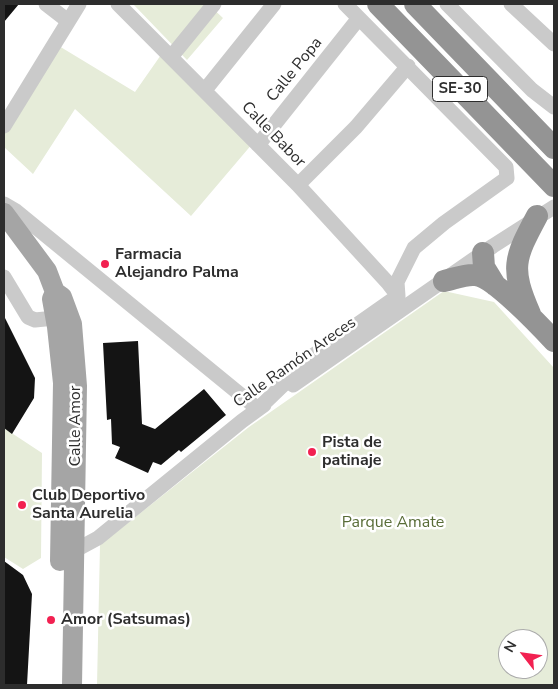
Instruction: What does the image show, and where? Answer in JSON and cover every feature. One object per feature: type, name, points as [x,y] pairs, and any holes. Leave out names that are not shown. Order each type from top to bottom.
[{"type":"highway","name":"SE-30","points":[[378,4],[548,180]]},
{"type":"highway","name":"SE-30","points":[[417,6],[554,148]]},
{"type":"highway","points":[[516,266],[522,246],[546,212]]},
{"type":"highway","points":[[495,285],[484,267],[488,249],[505,250],[512,255],[520,290],[532,319]]},
{"type":"highway","points":[[444,281],[474,275],[482,276],[495,285],[554,341]]},
{"type":"main road","name":"Calle Amor","points":[[4,213],[47,271],[55,292],[62,297],[72,324],[77,386],[58,685]]},
{"type":"main road","name":"Calle Amor","points":[[55,292],[52,300],[63,383],[72,685]]},
{"type":"street","points":[[46,4],[68,21]]},
{"type":"street","points":[[4,126],[79,4]]},
{"type":"street","name":"Calle Babor","points":[[118,4],[298,185],[398,296]]},
{"type":"street","points":[[171,57],[214,4]]},
{"type":"street","points":[[204,90],[274,4]]},
{"type":"street","points":[[4,204],[16,211],[258,409],[314,355],[398,296],[397,282],[414,248],[507,178],[506,167],[345,4]]},
{"type":"street","points":[[447,4],[532,90],[554,107]]},
{"type":"street","points":[[511,4],[554,44]]},
{"type":"street","name":"Calle Popa","points":[[258,145],[359,18]]},
{"type":"street","points":[[298,185],[356,128],[408,66]]},
{"type":"street","name":"Calle Ramón Areces","points":[[67,551],[98,538],[258,409],[488,249],[546,212]]},
{"type":"street","points":[[47,271],[46,258],[52,253],[73,258]]},
{"type":"street","points":[[4,278],[28,317],[35,320],[55,318]]},
{"type":"green space","points":[[133,4],[208,4],[223,18],[187,60]]},
{"type":"green space","points":[[54,43],[135,92],[163,52],[253,143],[191,216],[75,109],[33,174],[4,147],[4,126]]},
{"type":"green space","name":"Parque Amate","points":[[444,291],[494,302],[554,368],[554,685],[97,685],[100,545],[249,427]]},
{"type":"green space","name":"Club Deportivo Santa Aurelia","points":[[4,428],[42,453],[41,558],[23,569],[4,557]]},
{"type":"building","points":[[4,4],[19,4],[4,22]]},
{"type":"building","points":[[4,316],[35,378],[34,398],[12,434],[4,428]]},
{"type":"building","points":[[138,341],[142,424],[155,429],[204,389],[226,415],[181,452],[179,450],[161,465],[153,462],[148,473],[115,458],[120,447],[112,444],[111,419],[107,420],[103,343]]},
{"type":"building","points":[[4,561],[23,575],[32,594],[27,685],[4,685]]},
{"type":"place","name":"Farmacia Alejandro Palma","points":[[105,264]]},
{"type":"place","name":"Pista de patinaje","points":[[312,452]]},
{"type":"place","name":"Club Deportivo Santa Aurelia","points":[[22,505]]},
{"type":"place","name":"Amor (Satsumas)","points":[[51,620]]}]
